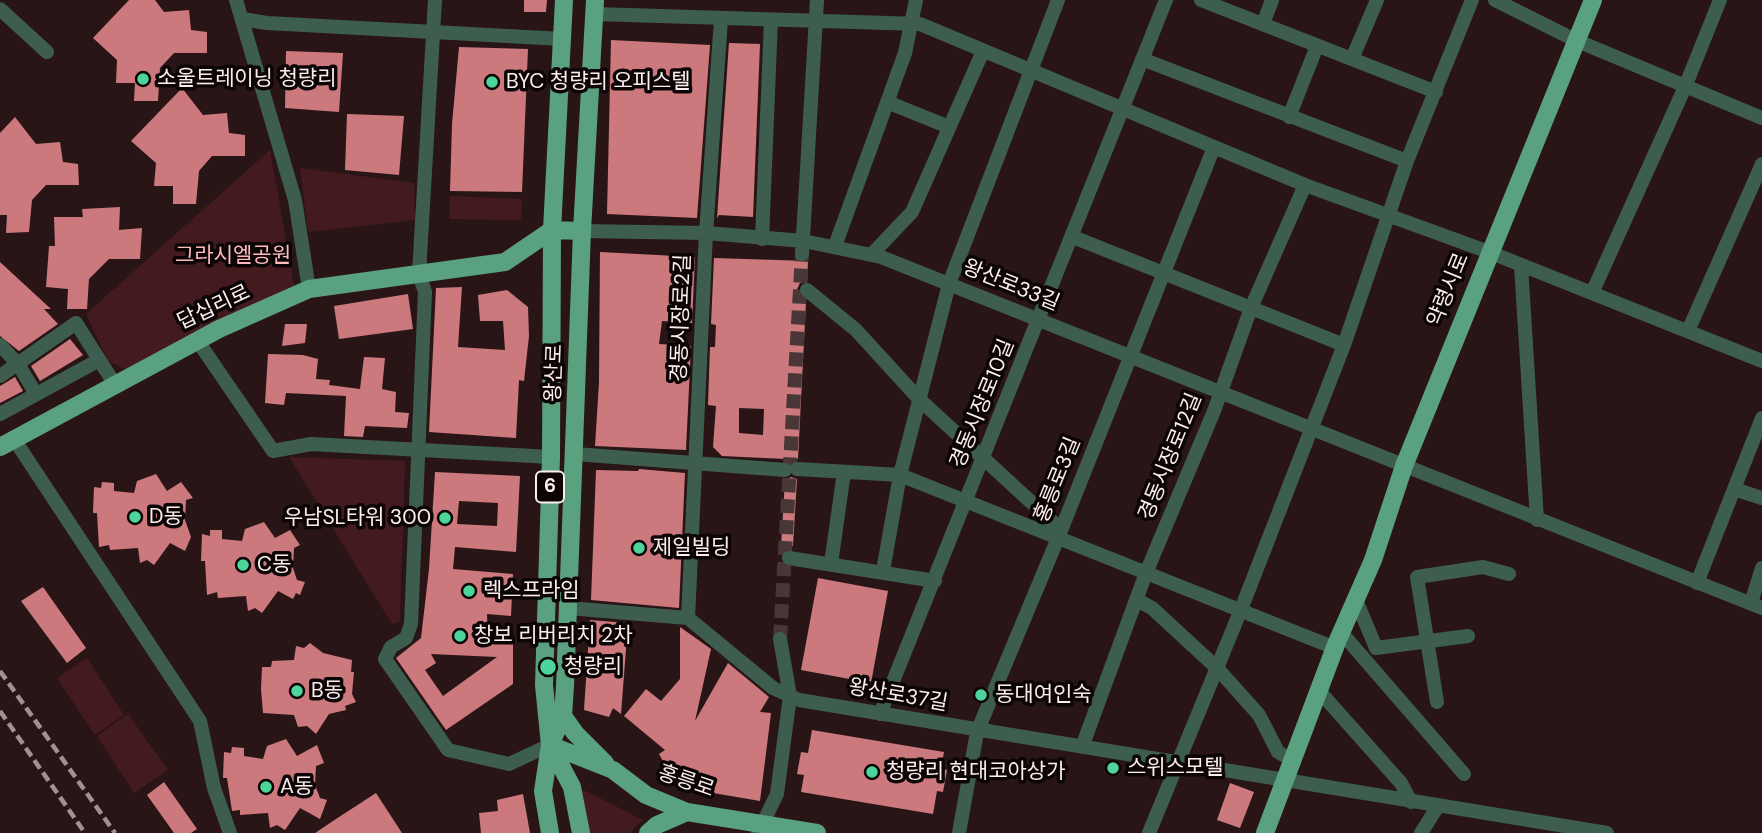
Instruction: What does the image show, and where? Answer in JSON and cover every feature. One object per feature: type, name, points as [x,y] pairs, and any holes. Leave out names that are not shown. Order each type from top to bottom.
[{"type":"main road","name":"왕산로","points":[[550,833],[543,791],[550,744],[544,685],[551,457],[552,230],[564,0]]},
{"type":"main road","name":"약령시로","points":[[1265,833],[1338,640],[1373,560],[1405,466],[1489,252],[1593,0]]},
{"type":"main road","name":"왕산로","points":[[550,744],[563,716],[582,231],[595,7]]},
{"type":"main road","points":[[552,230],[582,231]]},
{"type":"main road","name":"답십리로","points":[[7,443],[197,340],[309,289],[505,262],[552,230]]},
{"type":"main road","points":[[563,716],[575,733],[613,770]]},
{"type":"main road","name":"왕산로","points":[[550,744],[572,787],[581,833]]},
{"type":"main road","name":"홍릉로","points":[[550,744],[613,770],[646,794],[687,812],[759,829],[817,833]]},
{"type":"main road","points":[[648,833],[657,825],[687,812]]},
{"type":"street","points":[[236,0],[295,200],[309,289]]},
{"type":"street","points":[[435,0],[419,274],[425,292],[411,624],[406,638],[391,647],[385,659],[445,748],[498,764],[509,764],[550,744]]},
{"type":"street","points":[[803,247],[817,0]]},
{"type":"street","points":[[835,246],[887,102],[912,24],[916,0]]},
{"type":"street","points":[[883,572],[901,475],[949,284],[1058,0]]},
{"type":"street","name":"경동시장로10길","points":[[880,714],[1166,0]]},
{"type":"street","points":[[1201,0],[1436,92]]},
{"type":"street","points":[[1263,24],[1272,0]]},
{"type":"street","points":[[1352,60],[1377,0]]},
{"type":"street","points":[[1149,833],[1240,612],[1344,345],[1406,161],[1472,0]]},
{"type":"street","points":[[1495,0],[1575,40],[1762,118]]},
{"type":"street","points":[[1592,293],[1685,87],[1720,0]]},
{"type":"street","points":[[595,7],[721,19],[920,24],[1305,185],[1489,252],[1762,361]]},
{"type":"street","points":[[0,9],[47,52]]},
{"type":"street","points":[[242,19],[267,23],[563,39]]},
{"type":"street","name":"경동시장로2길","points":[[688,618],[698,462],[706,233],[721,19]]},
{"type":"street","points":[[762,239],[771,20]]},
{"type":"street","points":[[1289,117],[1317,46]]},
{"type":"street","points":[[872,254],[912,212],[983,51]]},
{"type":"street","points":[[1142,59],[1406,161]]},
{"type":"street","points":[[887,102],[949,127]]},
{"type":"street","name":"홍릉로3길","points":[[958,833],[977,732],[1058,538],[1214,147]]},
{"type":"street","points":[[1688,331],[1762,164]]},
{"type":"street","name":"경동시장로12길","points":[[1082,747],[1146,573],[1220,393],[1251,308],[1305,185]]},
{"type":"street","name":"왕산로33길","points":[[582,231],[706,233],[803,247],[835,246],[872,254],[1756,606]]},
{"type":"street","points":[[1073,237],[1344,345]]},
{"type":"street","points":[[1521,265],[1537,520]]},
{"type":"street","points":[[807,290],[856,330],[920,400],[1056,525],[1058,538]]},
{"type":"street","points":[[0,376],[75,323],[114,383]]},
{"type":"street","points":[[197,340],[273,451],[311,444],[551,457]]},
{"type":"street","points":[[0,345],[18,364],[36,394]]},
{"type":"street","points":[[0,414],[99,360]]},
{"type":"street","points":[[1697,583],[1762,418]]},
{"type":"street","points":[[7,443],[197,716],[214,788],[230,833]]},
{"type":"street","points":[[575,454],[901,475],[1240,612],[1338,640],[1464,774]]},
{"type":"street","points":[[831,564],[844,472]]},
{"type":"street","points":[[1734,489],[1762,498]]},
{"type":"street","points":[[789,558],[934,581]]},
{"type":"street","points":[[1437,702],[1417,577],[1483,567],[1508,574]]},
{"type":"street","points":[[1756,606],[1762,568]]},
{"type":"street","points":[[1137,600],[1152,608],[1217,668],[1259,715],[1278,752],[1294,761]]},
{"type":"street","points":[[1356,600],[1376,648],[1468,636]]},
{"type":"street","points":[[568,608],[688,618]]},
{"type":"street","name":"왕산로37길","points":[[688,618],[773,688],[799,700],[977,732],[1606,833]]},
{"type":"street","points":[[759,829],[777,794],[790,695],[780,639]]},
{"type":"street","points":[[1320,692],[1371,753],[1401,783],[1411,802]]},
{"type":"street","points":[[1421,833],[1438,806]]},
{"type":"green space","name":"그라시엘공원","points":[[270,150],[294,285],[132,372],[108,361],[86,314]]},
{"type":"green space","points":[[300,168],[414,183],[415,220],[308,232]]},
{"type":"green space","points":[[450,196],[522,199],[521,220],[449,219]]},
{"type":"green space","points":[[289,457],[405,461],[400,622],[392,624]]},
{"type":"green space","points":[[87,658],[124,715],[95,735],[57,678]]},
{"type":"green space","points":[[128,714],[168,770],[134,793],[97,736]]},
{"type":"green space","points":[[582,791],[643,820],[629,833],[590,833],[580,793]]},
{"type":"building","points":[[129,0],[155,0],[164,12],[189,10],[191,30],[207,32],[207,53],[174,53],[160,68],[158,101],[134,101],[135,83],[116,83],[117,60],[93,38]]},
{"type":"building","points":[[524,0],[547,0],[546,12],[524,12]]},
{"type":"building","points":[[611,40],[710,45],[697,218],[607,214]]},
{"type":"building","points":[[729,43],[760,44],[753,217],[719,215],[717,218]]},
{"type":"building","points":[[459,47],[528,49],[522,192],[450,191],[452,124]]},
{"type":"building","points":[[286,51],[343,53],[339,112],[285,108]]},
{"type":"building","points":[[182,88],[203,115],[227,113],[229,133],[245,135],[245,156],[212,156],[199,171],[196,204],[173,204],[173,186],[154,186],[156,163],[131,141]]},
{"type":"building","points":[[347,114],[404,116],[399,175],[345,170]]},
{"type":"building","points":[[15,117],[36,144],[60,142],[63,162],[78,164],[79,185],[46,185],[32,200],[29,232],[6,233],[7,215],[0,215],[0,133]]},
{"type":"building","points":[[120,207],[119,230],[142,228],[140,259],[109,259],[89,279],[87,309],[67,309],[68,289],[46,287],[49,246],[55,246],[54,217],[83,217],[82,209]]},
{"type":"building","points":[[600,252],[695,257],[692,323],[662,321],[659,344],[691,346],[686,450],[595,446],[599,382]]},
{"type":"building","points":[[714,258],[808,261],[807,281],[800,283],[797,289],[806,302],[798,459],[791,462],[786,459],[722,456],[713,447],[716,406],[708,405],[710,347],[715,347],[716,325],[711,324]],"holes":[[[739,408],[764,409],[763,435],[739,433]]]},
{"type":"building","points":[[0,262],[51,309],[44,309],[58,324],[19,351],[0,336]]},
{"type":"building","points":[[462,287],[458,347],[505,350],[503,321],[480,321],[478,295],[507,290],[528,307],[529,336],[524,381],[519,380],[516,438],[429,432],[436,288]]},
{"type":"building","points":[[408,294],[413,329],[339,339],[334,306]]},
{"type":"building","points":[[285,324],[307,324],[305,343],[282,346]]},
{"type":"building","points":[[70,339],[83,355],[40,381],[31,366]]},
{"type":"building","points":[[268,354],[303,355],[318,359],[316,379],[330,380],[329,385],[360,389],[364,357],[385,358],[382,389],[396,392],[395,412],[409,413],[407,428],[365,426],[363,437],[344,436],[346,396],[286,393],[284,405],[265,403]]},
{"type":"building","points":[[15,377],[23,391],[0,403],[0,386]]},
{"type":"building","points":[[639,469],[685,473],[679,608],[591,600],[596,470]]},
{"type":"building","points":[[435,472],[520,476],[516,552],[455,547],[453,569],[513,574],[511,616],[487,614],[488,638],[513,639],[513,684],[446,730],[396,658],[421,638],[429,569]],"holes":[[[459,501],[498,503],[497,526],[457,524]],[[431,654],[497,657],[443,696],[425,670],[436,663]]]},
{"type":"building","name":"D동","points":[[156,474],[167,491],[181,482],[193,498],[186,500],[185,520],[191,537],[185,551],[170,543],[154,565],[147,560],[140,563],[138,548],[110,550],[109,545],[99,547],[97,513],[93,513],[94,487],[101,488],[102,482],[114,483],[114,491],[134,493],[137,481]]},
{"type":"building","points":[[791,477],[797,479],[793,546],[781,546],[785,480]]},
{"type":"building","name":"C동","points":[[264,522],[275,538],[290,530],[300,545],[294,548],[293,568],[297,580],[305,582],[300,595],[296,593],[293,599],[278,591],[262,613],[255,608],[248,611],[246,596],[218,598],[217,592],[207,595],[205,561],[201,561],[202,534],[210,536],[210,530],[222,530],[222,539],[242,541],[245,529]]},
{"type":"building","points":[[818,578],[888,591],[871,683],[801,670]]},
{"type":"building","points":[[43,587],[86,648],[67,663],[21,601]]},
{"type":"building","points":[[590,620],[628,623],[621,714],[613,708],[609,717],[584,710]]},
{"type":"building","points":[[680,627],[711,649],[695,721],[728,663],[769,697],[760,712],[771,713],[760,801],[678,787],[659,754],[665,750],[624,716],[646,689],[661,701],[680,679]]},
{"type":"building","name":"B동","points":[[310,643],[323,653],[352,660],[352,694],[356,702],[345,706],[346,710],[329,714],[316,734],[307,726],[298,727],[294,715],[263,713],[261,689],[262,667],[271,667],[272,661],[294,660],[296,646],[304,648]]},
{"type":"building","points":[[812,730],[944,752],[941,769],[947,770],[943,792],[937,791],[933,814],[801,792],[804,775],[797,774],[801,752],[808,753]]},
{"type":"building","name":"A동","points":[[286,739],[297,756],[317,745],[324,763],[316,766],[315,785],[320,798],[327,800],[320,819],[300,808],[285,830],[277,825],[270,828],[268,813],[240,815],[240,810],[232,811],[227,778],[223,778],[224,752],[231,753],[232,747],[244,748],[244,756],[263,759],[267,746]]},
{"type":"building","points":[[164,782],[197,829],[191,833],[174,833],[147,795]]},
{"type":"building","points":[[1230,783],[1254,792],[1240,828],[1217,820]]},
{"type":"building","points":[[376,793],[402,833],[315,833],[336,819]]},
{"type":"building","points":[[523,794],[530,833],[481,833],[479,813],[498,811],[497,800]]},
{"type":"tunnel","points":[[780,639],[802,254]]},
{"type":"railway","points":[[0,671],[115,833]]},
{"type":"railway","points":[[0,711],[85,833]]},
{"type":"place","name":"소울트레이닝 청량리","points":[[143,79]]},
{"type":"place","name":"BYC 청량리 오피스텔","points":[[492,82]]},
{"type":"place","name":"D동","points":[[135,517]]},
{"type":"place","name":"우남SL타워 300","points":[[445,518]]},
{"type":"place","name":"제일빌딩","points":[[639,548]]},
{"type":"place","name":"C동","points":[[243,565]]},
{"type":"place","name":"렉스프라임","points":[[469,591]]},
{"type":"place","name":"창보 리버리치 2차","points":[[460,636]]},
{"type":"place","name":"청량리","points":[[548,667]]},
{"type":"place","name":"B동","points":[[297,691]]},
{"type":"place","name":"동대여인숙","points":[[981,695]]},
{"type":"place","name":"스위스모텔","points":[[1113,768]]},
{"type":"place","name":"청량리 현대코아상가","points":[[872,772]]},
{"type":"place","name":"A동","points":[[266,787]]}]
